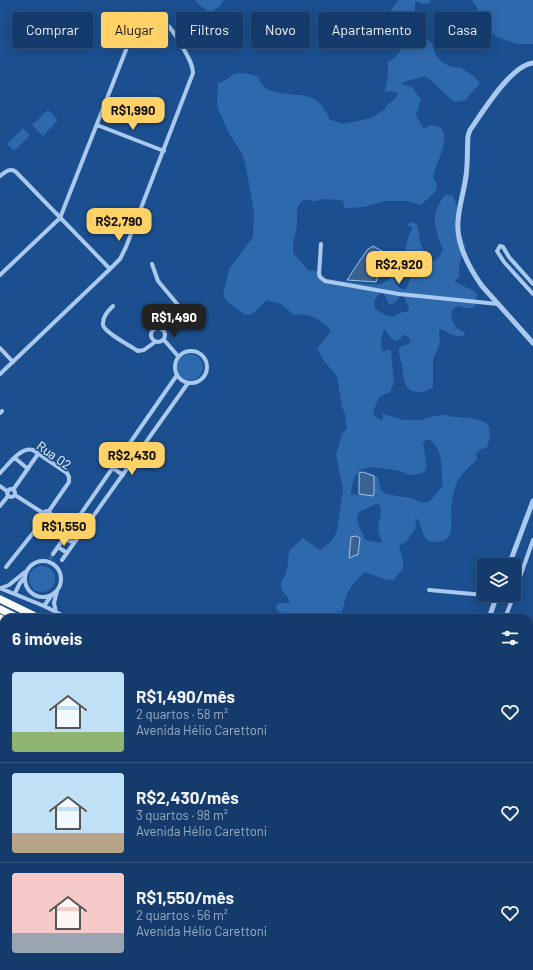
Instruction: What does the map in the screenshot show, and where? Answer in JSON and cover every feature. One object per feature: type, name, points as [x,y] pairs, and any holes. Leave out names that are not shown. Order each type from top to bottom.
[{"type":"highway","points":[[0,599],[31,614]]},
{"type":"highway","points":[[0,609],[10,614]]},
{"type":"street","points":[[0,275],[60,218],[135,27],[143,18],[148,16],[155,16],[162,19],[173,31],[193,68],[192,79],[126,247],[120,259],[0,374]]},
{"type":"street","points":[[533,63],[525,65],[501,87],[470,130],[468,136],[466,174],[458,222],[458,232],[462,246],[471,268],[482,286],[533,343]]},
{"type":"street","points":[[97,125],[164,151]]},
{"type":"street","points":[[0,176],[5,171],[16,171],[110,269]]},
{"type":"street","points":[[321,244],[319,274],[320,277],[326,281],[399,294],[498,304]]},
{"type":"street","points":[[533,284],[509,257],[503,247],[500,246],[497,251],[504,262],[533,294]]},
{"type":"street","points":[[152,264],[158,281],[179,309],[176,316],[163,329],[158,328],[152,332],[152,338],[155,342]]},
{"type":"street","points":[[113,306],[106,313],[104,319],[103,326],[107,331],[138,351],[144,350],[155,342],[164,340]]},
{"type":"street","points":[[163,329],[166,336],[164,340]]},
{"type":"street","points":[[164,340],[178,356]]},
{"type":"street","points":[[0,348],[13,362]]},
{"type":"street","points":[[192,350],[197,352],[205,359],[207,369],[205,374],[198,381],[184,381],[177,376],[174,366],[178,356],[187,351],[192,350]]},
{"type":"street","points":[[53,554],[133,437],[177,376]]},
{"type":"street","points":[[62,560],[188,382]]},
{"type":"street","name":"Rua 02","points":[[15,458],[23,450],[32,450],[67,472],[69,478],[68,484],[49,511]]},
{"type":"street","points":[[0,506],[10,490],[13,490],[38,454]]},
{"type":"street","points":[[0,473],[15,458],[28,469]]},
{"type":"street","points":[[113,468],[122,475]]},
{"type":"street","points":[[0,486],[11,497],[14,495],[43,513],[45,518]]},
{"type":"street","points":[[13,490],[15,492],[14,495]]},
{"type":"street","points":[[512,558],[533,501]]},
{"type":"street","points":[[43,513],[46,510],[49,511],[51,513],[50,516],[69,530]]},
{"type":"street","points":[[6,567],[45,518],[50,516]]},
{"type":"street","points":[[65,536],[69,541],[75,542]]},
{"type":"street","points":[[521,574],[533,540]]},
{"type":"street","points":[[58,547],[67,553]]},
{"type":"street","points":[[529,552],[533,557]]},
{"type":"street","points":[[0,588],[9,585],[26,572],[33,563],[40,560],[49,560],[59,566],[61,575],[61,582],[54,603],[56,612]]},
{"type":"street","points":[[26,572],[25,577],[27,588],[30,592],[40,597],[51,596]]},
{"type":"street","points":[[15,593],[25,577]]},
{"type":"street","points":[[0,588],[15,593],[60,614]]},
{"type":"street","points":[[429,590],[477,594]]},
{"type":"street","points":[[44,606],[51,596],[57,591]]},
{"type":"street","points":[[490,614],[495,602]]},
{"type":"street","points":[[506,614],[511,602]]},
{"type":"shaded area","points":[[195,0],[224,0],[219,7],[212,12],[209,12]]},
{"type":"shaded area","points":[[398,0],[430,0],[430,3],[422,4],[416,1],[414,12],[389,12]]},
{"type":"shaded area","points":[[472,0],[533,0],[533,44],[517,44],[497,37],[491,32],[491,12],[478,12]]},
{"type":"shaded area","points":[[426,39],[432,44],[436,55],[441,61],[446,65],[460,67],[480,83],[465,100],[456,102],[424,76],[401,84],[412,87],[421,100],[416,115],[424,129],[434,125],[442,129],[444,135],[442,149],[433,177],[437,184],[436,191],[421,205],[407,201],[385,201],[364,207],[344,208],[343,201],[326,199],[314,201],[305,199],[300,203],[297,210],[297,225],[293,253],[309,271],[318,272],[328,279],[355,283],[381,284],[393,276],[398,287],[405,290],[410,276],[410,272],[405,263],[406,247],[413,227],[407,226],[411,222],[417,224],[423,250],[429,258],[434,261],[439,257],[443,250],[436,229],[435,216],[440,202],[445,195],[452,195],[457,207],[461,233],[466,246],[459,265],[460,277],[455,280],[455,282],[476,292],[476,305],[472,308],[458,306],[452,312],[451,316],[454,324],[457,328],[464,332],[465,335],[455,336],[440,329],[440,343],[433,360],[433,386],[425,391],[414,392],[407,387],[405,383],[399,349],[400,347],[410,343],[410,339],[403,335],[400,340],[394,341],[384,329],[381,346],[383,351],[391,351],[394,383],[390,392],[379,397],[373,412],[375,417],[381,420],[383,419],[382,413],[392,417],[408,420],[426,419],[438,415],[475,419],[488,424],[490,430],[489,438],[487,447],[479,450],[476,454],[477,459],[463,474],[456,485],[451,509],[451,531],[446,539],[435,542],[428,540],[425,537],[419,520],[415,518],[416,528],[406,542],[399,545],[403,561],[403,569],[393,580],[384,579],[365,572],[348,592],[341,614],[282,614],[276,607],[278,603],[290,602],[281,586],[287,569],[290,550],[303,538],[320,550],[328,544],[336,533],[343,489],[336,455],[342,434],[347,428],[337,376],[324,361],[317,349],[331,331],[326,325],[314,317],[301,314],[294,315],[281,304],[267,300],[252,314],[245,315],[228,302],[223,296],[229,269],[253,237],[254,212],[242,153],[230,135],[218,109],[218,83],[235,74],[241,73],[252,75],[261,78],[258,79],[263,85],[275,92],[312,98],[324,108],[329,119],[343,124],[371,118],[385,109],[386,106],[395,99],[398,93],[392,91],[385,92],[388,73],[387,63],[400,51],[401,48],[426,48]],"holes":[[[381,292],[390,305],[397,301],[402,293],[409,308],[408,311],[393,317],[381,313],[375,308],[374,301]],[[426,440],[430,440],[435,445],[440,455],[443,485],[430,501],[423,503],[410,498],[386,494],[381,490],[378,477],[369,473],[365,476],[360,495],[351,494],[356,475],[361,470],[366,468],[373,467],[390,469],[400,471],[408,475],[424,472],[427,467],[423,443]],[[379,504],[381,513],[378,531],[382,543],[365,540],[357,521],[358,514],[361,511]]]},
{"type":"shaded area","points":[[48,110],[58,120],[43,136],[32,125]]},
{"type":"shaded area","points":[[23,128],[30,135],[14,151],[7,144]]},
{"type":"shaded area","points":[[373,246],[386,253],[376,282],[347,280],[367,250]]},
{"type":"shaded area","points":[[190,354],[199,358],[203,367],[199,376],[190,380],[181,376],[177,367],[181,358]]},
{"type":"shaded area","points":[[363,472],[374,476],[373,496],[359,494],[359,473]]},
{"type":"shaded area","points":[[356,536],[360,538],[358,555],[349,558],[351,537]]},
{"type":"shaded area","points":[[42,566],[52,569],[55,579],[52,589],[42,592],[32,589],[29,579],[32,569]]},
{"type":"tunnel","points":[[50,559],[53,554]]}]
